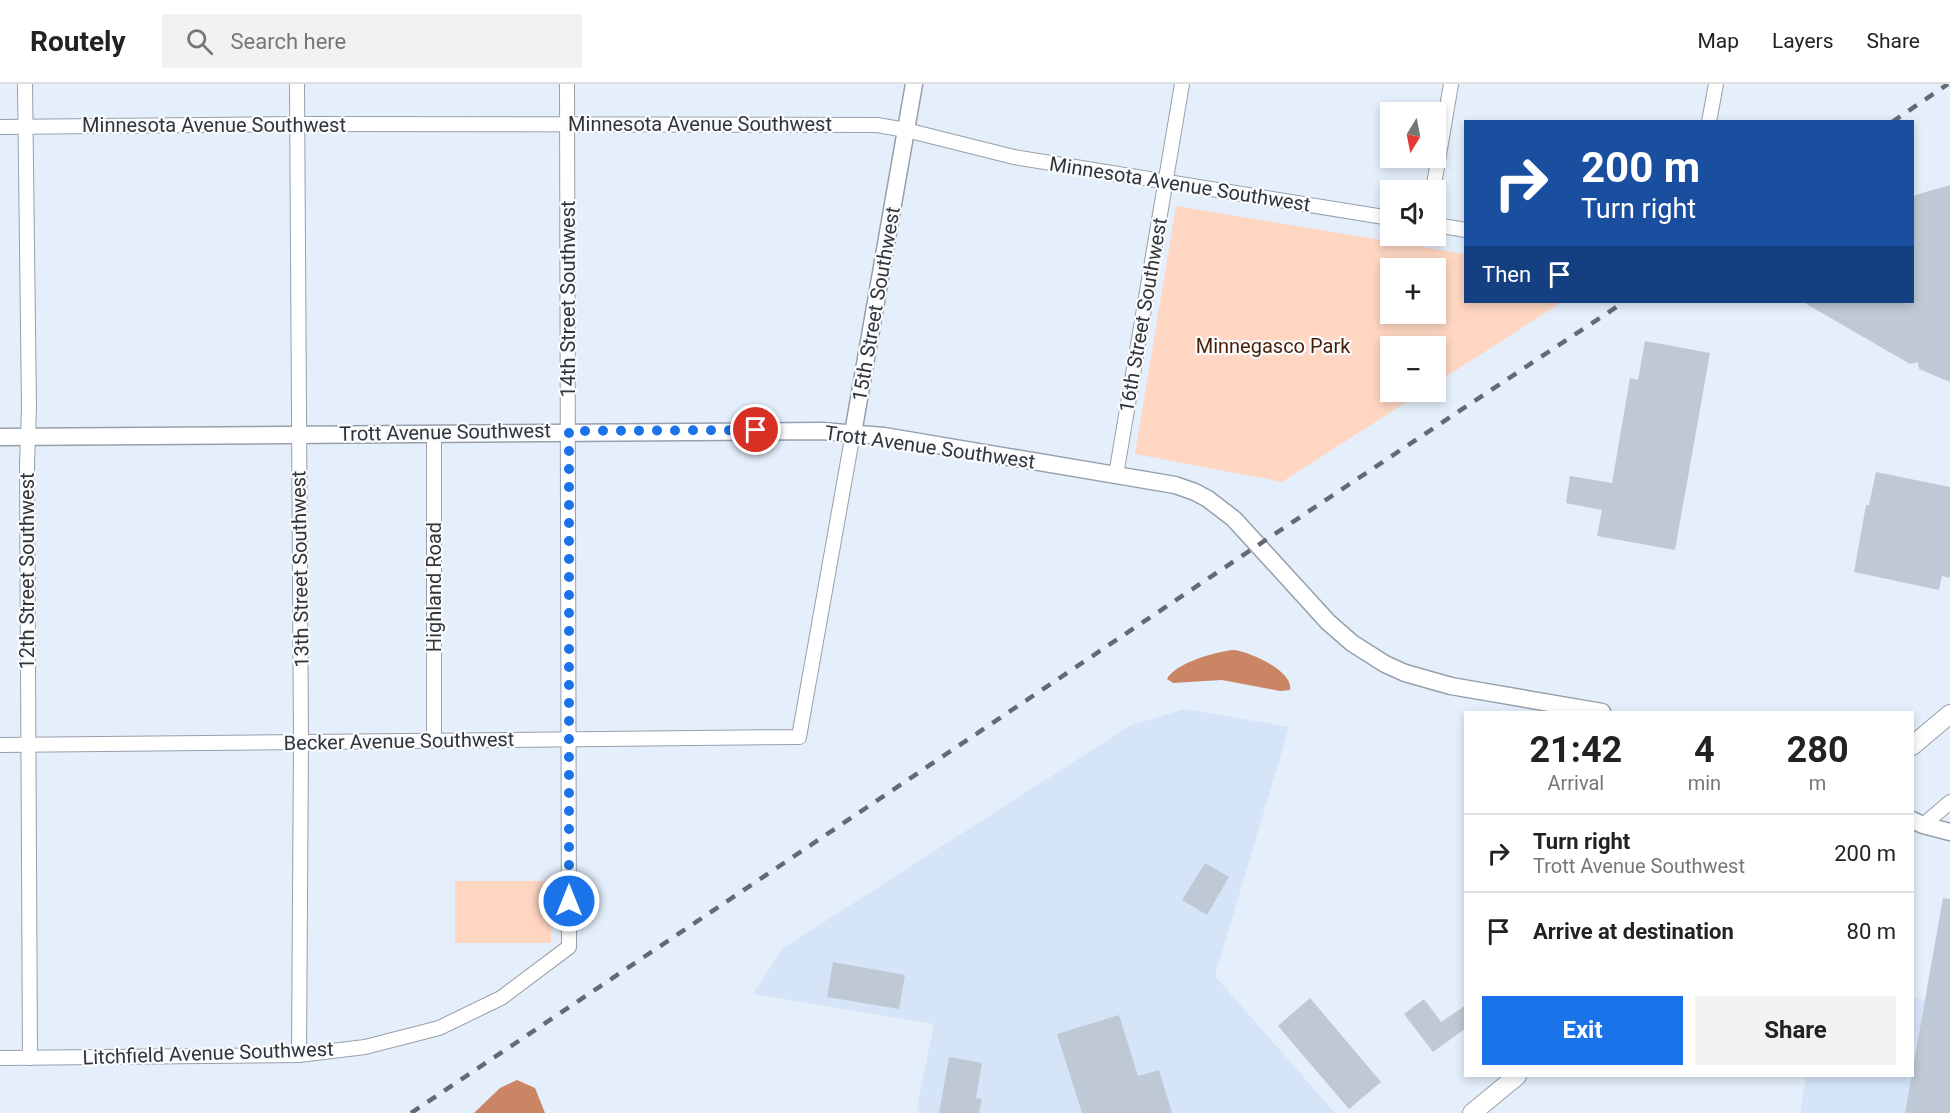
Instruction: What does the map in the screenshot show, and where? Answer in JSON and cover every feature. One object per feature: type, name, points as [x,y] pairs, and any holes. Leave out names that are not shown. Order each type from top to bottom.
[{"type":"main road","points":[[1914,744],[1950,714]]},
{"type":"main road","points":[[1472,1113],[1516,1077]]},
{"type":"street","name":"12th Street Southwest","points":[[25,84],[30,1058]]},
{"type":"street","name":"13th Street Southwest","points":[[297,84],[302,742],[299,1055]]},
{"type":"street","name":"14th Street Southwest","points":[[567,84],[569,947]]},
{"type":"street","name":"15th Street Southwest","points":[[799,737],[914,84]]},
{"type":"street","name":"16th Street Southwest","points":[[1116,474],[1182,84]]},
{"type":"street","points":[[1435,180],[1451,84]]},
{"type":"street","points":[[1709,120],[1716,84]]},
{"type":"street","name":"Minnesota Avenue Southwest","points":[[0,127],[297,124],[877,125],[1014,157],[1380,216]]},
{"type":"street","points":[[1446,227],[1464,230]]},
{"type":"street","name":"Trott Avenue Southwest","points":[[0,437],[821,430],[884,436],[1116,474],[1189,489],[1220,507],[1234,519],[1329,622],[1352,643],[1384,664],[1405,673],[1451,686],[1596,711]]},
{"type":"street","name":"Highland Road","points":[[434,433],[434,741]]},
{"type":"street","name":"Becker Avenue Southwest","points":[[0,744],[799,737]]},
{"type":"street","points":[[1918,822],[1950,802]]},
{"type":"street","points":[[1918,822],[1950,832]]},
{"type":"street","name":"Litchfield Avenue Southwest","points":[[0,1058],[299,1055],[365,1047],[439,1028],[501,998],[569,947]]},
{"type":"shaded area","points":[[1234,650],[1250,654],[1270,664],[1285,676],[1290,690],[1280,691],[1222,680],[1173,683],[1167,679],[1171,673],[1187,663],[1207,655]]},
{"type":"shaded area","points":[[1185,709],[1289,727],[1215,976],[1335,1113],[920,1113],[917,1108],[934,1024],[753,994],[782,949],[1131,725]]},
{"type":"shaded area","points":[[1914,997],[1925,1000],[1914,1065]]},
{"type":"shaded area","points":[[1806,1077],[1912,1077],[1905,1113],[1800,1113]]},
{"type":"shaded area","points":[[517,1080],[535,1088],[545,1113],[474,1113],[500,1088]]},
{"type":"green space","name":"Minnegasco Park","points":[[1176,206],[1380,240],[1380,246],[1417,246],[1464,254],[1464,303],[1560,303],[1446,377],[1446,336],[1380,336],[1380,402],[1406,402],[1282,482],[1135,454]]},
{"type":"green space","points":[[455,881],[552,881],[551,943],[455,943]]},
{"type":"building","points":[[1950,185],[1950,382],[1919,369],[1918,362],[1910,364],[1805,303],[1914,303],[1914,195]]},
{"type":"building","points":[[1645,341],[1710,353],[1675,550],[1597,536],[1602,510],[1566,503],[1570,476],[1612,483],[1630,378],[1638,380]]},
{"type":"building","points":[[1876,472],[1950,487],[1950,578],[1942,576],[1939,590],[1854,572],[1866,505],[1869,505]]},
{"type":"building","points":[[1205,863],[1229,877],[1207,915],[1182,900]]},
{"type":"building","points":[[1943,898],[1950,899],[1950,1113],[1905,1113],[1911,1077],[1914,1077],[1914,1062]]},
{"type":"building","points":[[833,962],[905,975],[899,1009],[827,997]]},
{"type":"building","points":[[1310,998],[1381,1082],[1349,1109],[1278,1026]]},
{"type":"building","points":[[1424,999],[1441,1022],[1464,1006],[1464,1029],[1433,1052],[1404,1014]]},
{"type":"building","points":[[1119,1015],[1138,1076],[1159,1070],[1172,1113],[1082,1113],[1057,1034]]},
{"type":"building","points":[[949,1057],[982,1063],[976,1098],[982,1099],[979,1113],[939,1113]]},
{"type":"railway","points":[[1895,120],[1948,84]]},
{"type":"railway","points":[[411,1113],[1622,303]]},
{"type":"route","points":[[569,901],[569,431],[756,430]]}]
